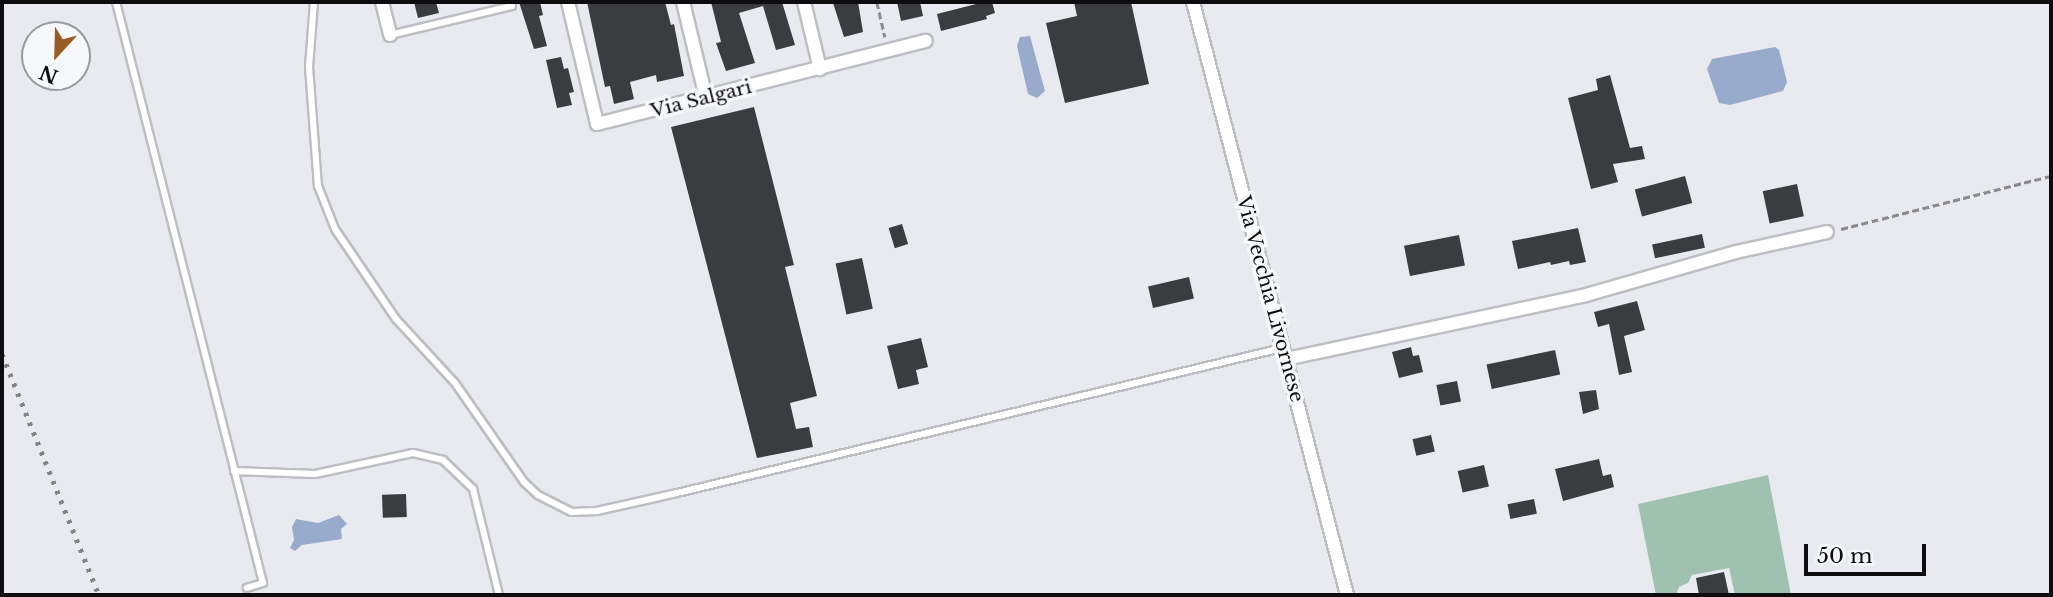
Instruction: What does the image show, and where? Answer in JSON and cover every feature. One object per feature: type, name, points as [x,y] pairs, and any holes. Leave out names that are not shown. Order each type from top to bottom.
[{"type":"street","points":[[382,2],[390,35]]},
{"type":"street","name":"Via Salgari","points":[[568,2],[597,124],[926,41]]},
{"type":"street","points":[[683,2],[706,98]]},
{"type":"street","points":[[804,2],[820,69]]},
{"type":"street","name":"Via Vecchia Livornese","points":[[1193,2],[1347,595]]},
{"type":"street","points":[[1284,353],[1586,295],[1736,252],[1827,232]]},
{"type":"lane","points":[[116,2],[263,583],[247,588]]},
{"type":"lane","points":[[314,2],[309,67],[318,186],[335,229],[396,319],[454,383],[524,482],[538,495],[571,512],[597,511],[1284,353]]},
{"type":"lane","points":[[390,35],[512,6],[511,2]]},
{"type":"lane","points":[[234,471],[315,474],[413,453],[443,460],[473,489],[499,595]]},
{"type":"path","points":[[877,2],[888,51]]},
{"type":"path","points":[[1827,232],[2051,176]]},
{"type":"green space","points":[[1768,475],[1791,595],[1735,595],[1729,568],[1692,575],[1688,583],[1679,587],[1676,595],[1656,595],[1638,504]]},
{"type":"water","points":[[1030,36],[1045,91],[1037,98],[1028,94],[1017,46],[1020,37]]},
{"type":"water","points":[[1775,47],[1779,50],[1787,82],[1783,91],[1730,105],[1719,103],[1707,69],[1712,59]]},
{"type":"water","points":[[339,515],[347,524],[341,529],[342,539],[302,545],[295,551],[290,548],[294,540],[292,527],[296,519],[318,523]]},
{"type":"building","points":[[414,2],[436,2],[439,13],[418,18]]},
{"type":"building","points":[[519,2],[540,2],[543,15],[539,16],[547,46],[534,49]]},
{"type":"building","points":[[587,2],[665,2],[671,25],[674,24],[684,76],[657,82],[656,75],[630,82],[634,99],[614,104],[610,86],[605,87]]},
{"type":"building","points":[[711,2],[782,2],[795,45],[776,50],[763,6],[739,13],[755,63],[726,71],[716,43],[721,42]]},
{"type":"building","points":[[858,2],[863,32],[844,37],[833,3]]},
{"type":"building","points":[[897,2],[920,2],[923,16],[901,21]]},
{"type":"building","points":[[992,2],[995,13],[986,16],[987,19],[941,31],[937,14]]},
{"type":"building","points":[[1074,2],[1131,2],[1149,84],[1065,103],[1046,23],[1077,16]]},
{"type":"building","points":[[561,57],[564,69],[568,68],[574,92],[569,93],[572,105],[557,108],[546,60]]},
{"type":"building","points":[[1610,75],[1630,148],[1642,146],[1645,159],[1613,164],[1618,182],[1591,189],[1568,98],[1598,90],[1596,79]]},
{"type":"building","points":[[754,107],[794,265],[785,267],[817,396],[790,403],[796,429],[809,427],[813,447],[757,458],[671,127]]},
{"type":"building","points":[[1685,176],[1692,203],[1642,217],[1635,189]]},
{"type":"building","points":[[1797,184],[1804,216],[1770,224],[1763,191]]},
{"type":"building","points":[[902,224],[908,244],[895,248],[889,228]]},
{"type":"building","points":[[1578,228],[1586,262],[1570,265],[1569,261],[1551,265],[1550,262],[1518,269],[1512,241]]},
{"type":"building","points":[[1702,234],[1705,248],[1655,258],[1652,245]]},
{"type":"building","points":[[1459,235],[1465,265],[1410,276],[1404,246]]},
{"type":"building","points":[[862,258],[873,309],[846,314],[836,264]]},
{"type":"building","points":[[1189,277],[1194,298],[1153,308],[1148,286]]},
{"type":"building","points":[[1637,301],[1645,330],[1624,336],[1632,372],[1619,375],[1609,324],[1598,327],[1594,312]]},
{"type":"building","points":[[921,338],[928,367],[916,370],[919,384],[898,389],[887,346]]},
{"type":"building","points":[[1411,347],[1413,356],[1419,355],[1423,372],[1399,378],[1392,352]]},
{"type":"building","points":[[1555,350],[1560,374],[1492,389],[1487,365]]},
{"type":"building","points":[[1457,381],[1461,402],[1440,406],[1436,385]]},
{"type":"building","points":[[1596,390],[1599,409],[1583,414],[1579,392]]},
{"type":"building","points":[[1431,435],[1435,452],[1416,456],[1412,439]]},
{"type":"building","points":[[1599,459],[1603,476],[1611,474],[1614,487],[1563,501],[1555,469]]},
{"type":"building","points":[[1484,465],[1489,486],[1463,493],[1458,471]]},
{"type":"building","points":[[406,494],[407,517],[383,518],[382,495]]},
{"type":"building","points":[[1534,499],[1537,514],[1510,519],[1507,504]]},
{"type":"building","points":[[1724,572],[1729,595],[1699,595],[1696,578]]},
{"type":"railway","points":[[2,354],[99,595]]}]
